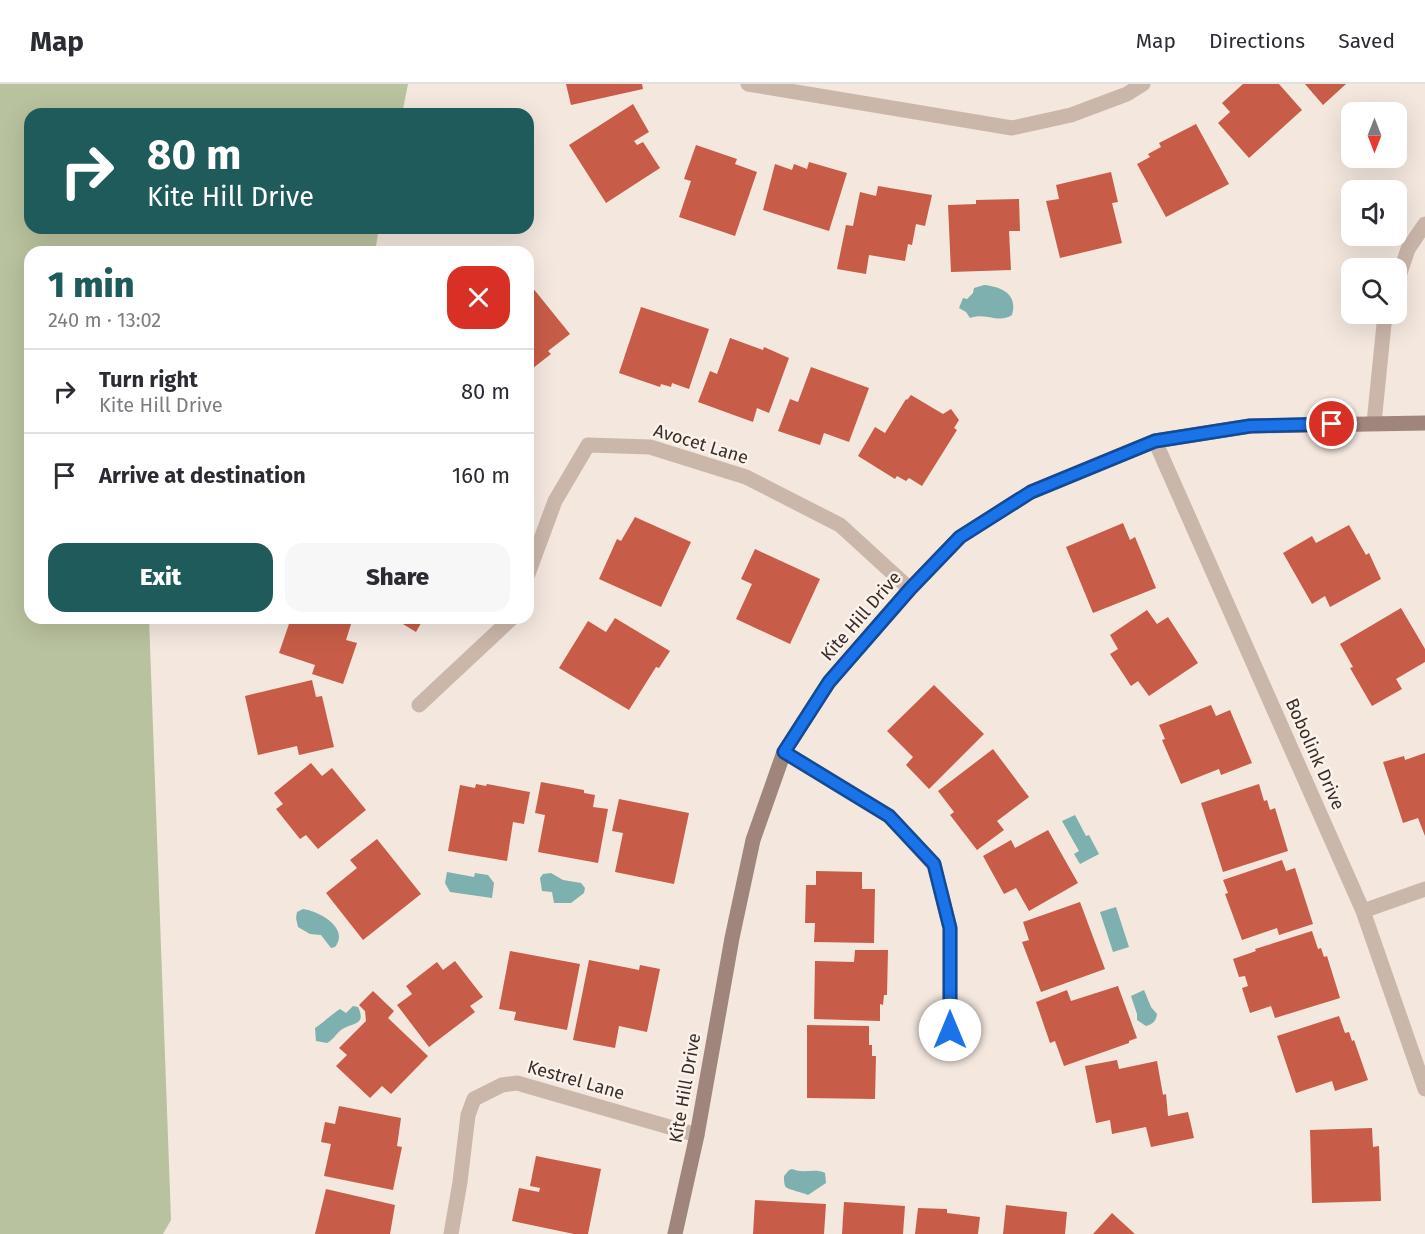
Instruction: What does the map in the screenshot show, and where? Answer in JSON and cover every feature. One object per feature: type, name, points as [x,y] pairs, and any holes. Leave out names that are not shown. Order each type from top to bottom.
[{"type":"street","points":[[748,84],[1012,128],[1071,116],[1127,94],[1143,84]]},
{"type":"street","points":[[1405,258],[1408,249],[1425,224]]},
{"type":"street","points":[[1374,423],[1384,324]]},
{"type":"street","name":"Kite Hill Drive","points":[[675,1234],[697,1135],[732,938],[753,840],[784,752],[829,682],[910,589],[960,537],[1031,492],[1155,441],[1250,426],[1425,423]]},
{"type":"street","name":"Bobolink Drive","points":[[1155,441],[1363,910],[1425,1089]]},
{"type":"street","name":"Avocet Lane","points":[[534,558],[555,501],[588,445],[650,447],[746,477],[840,525],[910,589]]},
{"type":"street","points":[[419,705],[506,624]]},
{"type":"street","points":[[784,752],[889,816],[934,864],[950,928],[950,1030]]},
{"type":"street","points":[[1363,910],[1425,889]]},
{"type":"street","name":"Kestrel Lane","points":[[451,1234],[468,1115],[474,1100],[502,1085],[517,1083],[697,1135]]},
{"type":"green space","points":[[0,84],[408,84],[403,108],[24,108],[24,234],[378,234],[376,246],[24,246],[24,624],[149,624],[171,1220],[163,1234],[0,1234]]},
{"type":"water","points":[[984,285],[1002,290],[1011,297],[1012,315],[1002,318],[981,316],[970,318],[959,308],[963,298],[967,299],[973,293],[974,288]]},
{"type":"water","points":[[1075,815],[1099,854],[1080,864],[1074,854],[1079,851],[1062,821]]},
{"type":"water","points":[[447,872],[474,877],[475,873],[488,875],[494,883],[492,898],[450,892],[445,883]]},
{"type":"water","points":[[551,873],[563,880],[581,883],[585,888],[584,893],[571,903],[554,903],[552,892],[542,891],[540,878],[543,874]]},
{"type":"water","points":[[1116,907],[1129,947],[1113,952],[1100,912]]},
{"type":"water","points":[[303,909],[317,913],[336,927],[339,940],[335,947],[331,948],[321,935],[310,934],[298,927],[297,912]]},
{"type":"water","points":[[1144,990],[1151,1007],[1157,1014],[1154,1022],[1146,1026],[1137,1020],[1131,996]]},
{"type":"water","points":[[353,1006],[358,1007],[361,1017],[357,1023],[345,1027],[327,1043],[316,1041],[315,1028],[340,1009],[346,1013]]},
{"type":"water","points":[[792,1169],[825,1173],[826,1183],[808,1195],[789,1189],[785,1186],[784,1176]]},
{"type":"building","points":[[566,84],[642,84],[643,89],[571,105]]},
{"type":"building","points":[[1243,84],[1279,84],[1302,110],[1249,158],[1218,123],[1230,112],[1222,103]]},
{"type":"building","points":[[1305,84],[1346,84],[1323,105]]},
{"type":"building","points":[[633,104],[649,132],[634,141],[637,145],[643,142],[660,168],[606,203],[569,145]]},
{"type":"building","points":[[1196,124],[1229,184],[1166,217],[1137,164],[1150,157],[1148,154],[1161,147],[1159,143]]},
{"type":"building","points":[[696,145],[737,159],[735,164],[757,172],[735,236],[679,217],[691,181],[684,179]]},
{"type":"building","points":[[809,162],[847,173],[829,231],[763,210],[775,164],[792,170],[794,164],[807,169]]},
{"type":"building","points":[[1111,172],[1118,202],[1112,203],[1122,243],[1060,258],[1046,201],[1059,199],[1056,185]]},
{"type":"building","points":[[878,186],[932,195],[925,226],[916,224],[912,245],[908,244],[905,261],[869,255],[866,274],[837,269],[846,225],[853,226],[860,192],[876,196]]},
{"type":"building","points":[[1019,199],[1020,231],[1009,231],[1011,270],[951,272],[948,205],[976,204],[976,200]]},
{"type":"building","points":[[534,289],[570,334],[548,351],[551,354],[534,367]]},
{"type":"building","points":[[641,307],[709,329],[689,389],[672,383],[671,387],[661,384],[660,387],[619,373]]},
{"type":"building","points":[[730,338],[763,350],[764,347],[789,358],[769,413],[757,408],[753,422],[698,402],[710,371],[717,374]]},
{"type":"building","points":[[811,367],[869,388],[849,442],[824,433],[820,445],[778,431],[790,399],[798,402]]},
{"type":"building","points":[[911,395],[943,414],[951,409],[959,420],[954,428],[957,430],[922,486],[909,478],[906,481],[897,476],[895,479],[858,456],[875,427],[885,433],[906,399]]},
{"type":"building","points":[[635,517],[691,542],[661,607],[599,579],[617,539],[621,541]]},
{"type":"building","points":[[1123,523],[1130,540],[1135,537],[1156,588],[1093,613],[1066,547]]},
{"type":"building","points":[[1349,525],[1366,555],[1369,553],[1381,579],[1330,607],[1325,596],[1312,604],[1283,553],[1312,536],[1316,543]]},
{"type":"building","points":[[755,549],[820,579],[790,644],[736,619],[752,584],[741,579]]},
{"type":"building","points":[[1401,608],[1425,649],[1425,662],[1396,679],[1402,689],[1372,706],[1350,668],[1353,667],[1340,644]]},
{"type":"building","points":[[1147,610],[1157,624],[1168,617],[1198,663],[1149,696],[1138,681],[1131,686],[1110,654],[1118,649],[1110,635]]},
{"type":"building","points":[[615,618],[670,651],[659,668],[656,667],[629,710],[559,668],[588,621],[606,632]]},
{"type":"building","points":[[289,624],[351,624],[346,640],[357,643],[343,684],[312,674],[315,665],[279,653]]},
{"type":"building","points":[[403,624],[421,624],[416,632]]},
{"type":"building","points":[[312,680],[316,697],[322,696],[334,747],[299,755],[297,746],[258,755],[245,696]]},
{"type":"building","points":[[934,685],[984,734],[929,789],[906,765],[913,757],[887,731]]},
{"type":"building","points":[[1211,705],[1216,716],[1230,710],[1252,763],[1221,775],[1219,769],[1181,784],[1162,740],[1165,739],[1159,725]]},
{"type":"building","points":[[993,749],[1029,797],[997,821],[1004,830],[977,850],[950,815],[954,812],[938,791]]},
{"type":"building","points":[[1425,753],[1425,836],[1418,818],[1403,823],[1383,762],[1404,756],[1405,760]]},
{"type":"building","points":[[311,763],[322,776],[332,768],[366,810],[318,849],[306,835],[300,839],[276,809],[283,804],[274,793]]},
{"type":"building","points":[[541,782],[584,790],[584,793],[595,795],[593,807],[608,809],[598,863],[538,852],[545,815],[535,813]]},
{"type":"building","points":[[476,784],[530,792],[524,824],[513,822],[507,861],[448,851],[460,785],[475,788]]},
{"type":"building","points":[[1259,784],[1264,801],[1267,800],[1270,810],[1275,808],[1288,851],[1223,872],[1201,803]]},
{"type":"building","points":[[619,799],[689,813],[674,884],[615,872],[623,833],[612,831]]},
{"type":"building","points":[[1048,830],[1078,883],[1029,911],[1016,888],[1004,894],[983,856],[1011,840],[1015,848]]},
{"type":"building","points":[[377,839],[421,894],[363,940],[326,893],[357,868],[350,860]]},
{"type":"building","points":[[1282,860],[1286,871],[1295,868],[1313,924],[1279,935],[1277,928],[1242,940],[1225,894],[1228,893],[1223,880]]},
{"type":"building","points":[[816,871],[862,872],[862,889],[875,889],[874,943],[814,942],[815,923],[805,923],[806,885],[816,885]]},
{"type":"building","points":[[1080,902],[1105,969],[1041,992],[1022,942],[1029,940],[1023,922]]},
{"type":"building","points":[[1312,931],[1318,949],[1321,948],[1324,957],[1327,956],[1340,998],[1275,1018],[1271,1006],[1250,1013],[1242,988],[1248,986],[1245,976],[1239,977],[1233,959],[1256,951],[1255,949]]},
{"type":"building","points":[[855,950],[888,950],[887,995],[884,995],[883,1005],[880,1004],[880,1021],[814,1019],[815,961],[854,962]]},
{"type":"building","points":[[510,951],[580,964],[567,1030],[514,1020],[516,1012],[499,1009]]},
{"type":"building","points":[[589,960],[639,970],[640,965],[660,969],[647,1032],[619,1026],[615,1048],[573,1040]]},
{"type":"building","points":[[455,961],[483,997],[470,1006],[475,1012],[429,1047],[397,1005],[412,994],[406,986],[437,962],[443,970]]},
{"type":"building","points":[[1118,986],[1137,1038],[1129,1043],[1064,1066],[1055,1041],[1050,1043],[1036,1002],[1067,990],[1071,1001]]},
{"type":"building","points":[[373,991],[394,1011],[388,1018],[428,1056],[391,1094],[382,1086],[370,1098],[336,1066],[347,1055],[339,1048],[366,1021],[365,1011],[359,1005]]},
{"type":"building","points":[[1339,1016],[1345,1033],[1349,1032],[1352,1041],[1354,1040],[1368,1080],[1335,1091],[1332,1081],[1296,1093],[1277,1036]]},
{"type":"building","points":[[807,1025],[869,1026],[869,1045],[872,1045],[872,1056],[876,1056],[875,1099],[807,1098]]},
{"type":"building","points":[[1117,1060],[1119,1069],[1157,1061],[1163,1095],[1166,1094],[1168,1116],[1188,1112],[1194,1138],[1151,1147],[1146,1127],[1112,1134],[1110,1120],[1096,1123],[1085,1066]]},
{"type":"building","points":[[339,1106],[401,1118],[397,1146],[402,1147],[393,1190],[324,1176],[331,1144],[321,1142],[325,1122],[335,1124]]},
{"type":"building","points":[[1372,1128],[1373,1147],[1379,1146],[1381,1201],[1312,1203],[1310,1130]]},
{"type":"building","points":[[536,1156],[601,1169],[588,1234],[574,1234],[512,1221],[519,1188],[539,1192],[540,1188],[530,1186]]},
{"type":"building","points":[[326,1189],[395,1205],[390,1234],[315,1234]]},
{"type":"building","points":[[755,1200],[826,1204],[824,1234],[753,1234]]},
{"type":"building","points":[[844,1202],[905,1206],[903,1234],[842,1234]]},
{"type":"building","points":[[1006,1205],[1067,1212],[1065,1234],[1003,1234]]},
{"type":"building","points":[[918,1208],[947,1209],[947,1213],[980,1217],[978,1234],[915,1234]]},
{"type":"building","points":[[1112,1213],[1135,1234],[1093,1234]]},
{"type":"route","points":[[950,1030],[950,928],[934,864],[889,816],[784,752],[829,682],[910,589],[960,537],[1031,492],[1155,441],[1250,426],[1332,424]]}]
